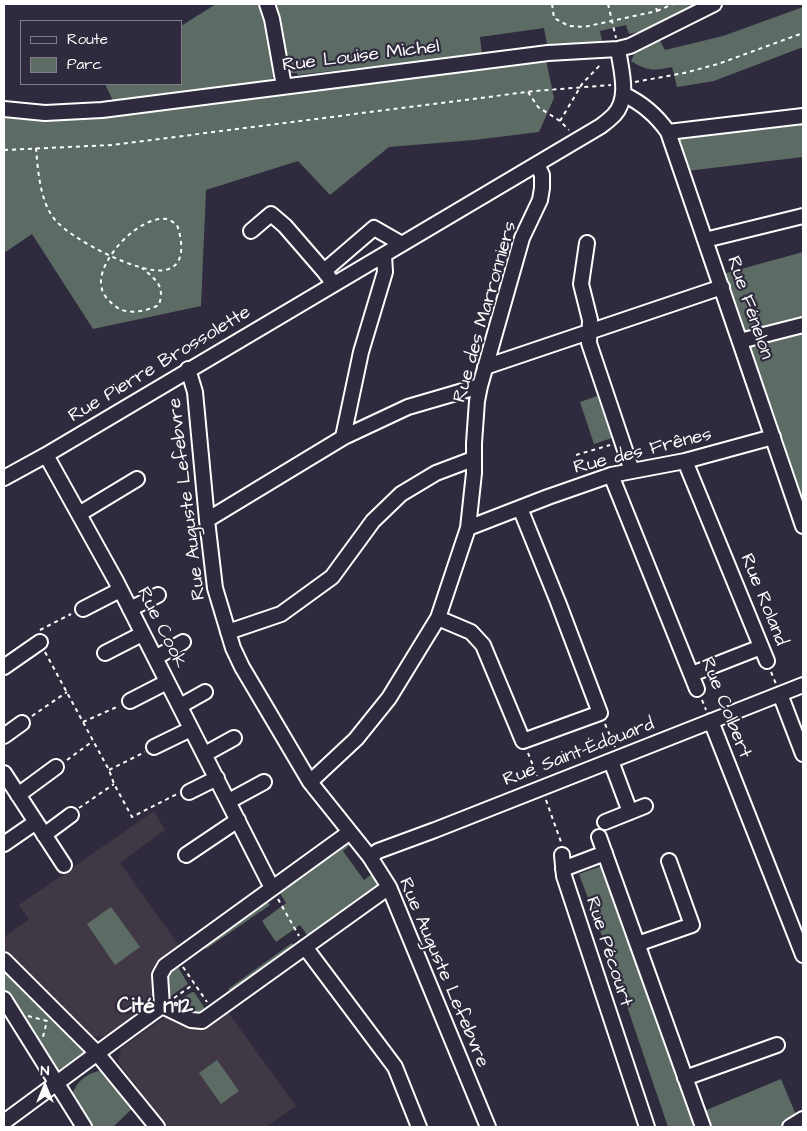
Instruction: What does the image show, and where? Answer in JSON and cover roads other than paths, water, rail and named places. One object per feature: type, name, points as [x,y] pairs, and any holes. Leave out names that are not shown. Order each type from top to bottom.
[{"type":"street","points":[[267,4],[272,19],[284,86]]},
{"type":"street","name":"Rue Louise Michel","points":[[4,109],[45,113],[102,110],[548,53],[618,49],[630,46],[714,4]]},
{"type":"street","points":[[618,49],[623,89]]},
{"type":"street","name":"Rue Fénelon","points":[[623,89],[663,124],[668,132],[803,526]]},
{"type":"street","name":"Rue Pierre Brossolette","points":[[4,477],[46,455],[188,369],[601,126],[614,115],[622,102],[623,89]]},
{"type":"street","points":[[614,115],[647,111]]},
{"type":"street","points":[[668,132],[803,116]]},
{"type":"street","name":"Rue des Marronniers","points":[[310,782],[356,739],[389,698],[438,618],[468,528],[474,473],[477,401],[480,386],[522,238],[540,200],[542,175],[537,164]]},
{"type":"street","points":[[251,231],[271,214],[286,226],[334,284]]},
{"type":"street","points":[[705,240],[803,216]]},
{"type":"street","points":[[324,271],[374,228],[402,244]]},
{"type":"street","points":[[587,243],[581,284],[590,320],[589,343],[632,472]]},
{"type":"street","points":[[343,437],[361,352],[385,272],[384,255]]},
{"type":"street","points":[[486,367],[722,287]]},
{"type":"street","points":[[740,341],[803,325]]},
{"type":"street","name":"Rue Auguste Lefebvre","points":[[188,369],[195,392],[215,588],[228,632],[242,667],[310,782],[370,857],[389,887],[488,1127]]},
{"type":"street","points":[[207,520],[343,437],[408,407],[480,386]]},
{"type":"street","name":"Rue des Frênes","points":[[468,528],[611,475],[685,461],[773,437]]},
{"type":"street","name":"Rue Cook","points":[[46,455],[130,609],[272,888]]},
{"type":"street","points":[[228,632],[281,614],[332,577],[373,521],[401,494],[436,473],[474,459]]},
{"type":"street","name":"Rue Roland","points":[[685,461],[767,661]]},
{"type":"street","name":"Rue Colbert","points":[[611,475],[697,688]]},
{"type":"street","points":[[79,514],[137,479]]},
{"type":"street","points":[[438,618],[471,632],[484,645],[523,741],[600,713],[520,508]]},
{"type":"street","points":[[83,609],[120,590]]},
{"type":"street","points":[[130,609],[158,594]]},
{"type":"street","points":[[104,653],[142,634]]},
{"type":"street","points":[[4,667],[40,642]]},
{"type":"street","points":[[155,658],[183,642]]},
{"type":"street","points":[[692,674],[761,647]]},
{"type":"street","points":[[130,701],[167,682]]},
{"type":"street","name":"Rue Saint-Édouard","points":[[370,857],[378,851],[803,685]]},
{"type":"street","points":[[180,706],[205,692]]},
{"type":"street","points":[[780,694],[803,754]]},
{"type":"street","name":"Rue Colbert","points":[[710,722],[803,955]]},
{"type":"street","points":[[4,736],[22,723]]},
{"type":"street","points":[[154,747],[191,729]]},
{"type":"street","points":[[205,754],[234,738]]},
{"type":"street","points":[[616,759],[630,812]]},
{"type":"street","points":[[56,767],[9,784],[64,865]]},
{"type":"street","points":[[189,792],[217,778]]},
{"type":"street","points":[[229,801],[264,782]]},
{"type":"street","points":[[605,822],[645,806]]},
{"type":"street","points":[[44,834],[70,815]]},
{"type":"street","points":[[186,856],[238,820]]},
{"type":"street","points":[[4,844],[36,822]]},
{"type":"street","points":[[162,1006],[160,975],[164,966],[350,832]]},
{"type":"street","points":[[599,838],[703,1127]]},
{"type":"street","points":[[563,869],[604,853]]},
{"type":"street","name":"Rue Pécourt","points":[[562,855],[567,885],[647,1127]]},
{"type":"street","points":[[638,946],[643,942],[692,925],[669,861]]},
{"type":"street","points":[[162,1006],[191,1020],[202,1021],[389,887]]},
{"type":"street","points":[[306,947],[395,1067],[420,1127]]},
{"type":"street","points":[[4,960],[96,1052],[157,1127]]},
{"type":"street","points":[[4,999],[84,1127]]},
{"type":"street","points":[[4,1122],[96,1052],[162,1006]]},
{"type":"street","points":[[685,1078],[777,1045]]},
{"type":"street","points":[[790,1127],[803,1118]]},
{"type":"district","name":"Cité n°12","points":[[155,1008]]}]
